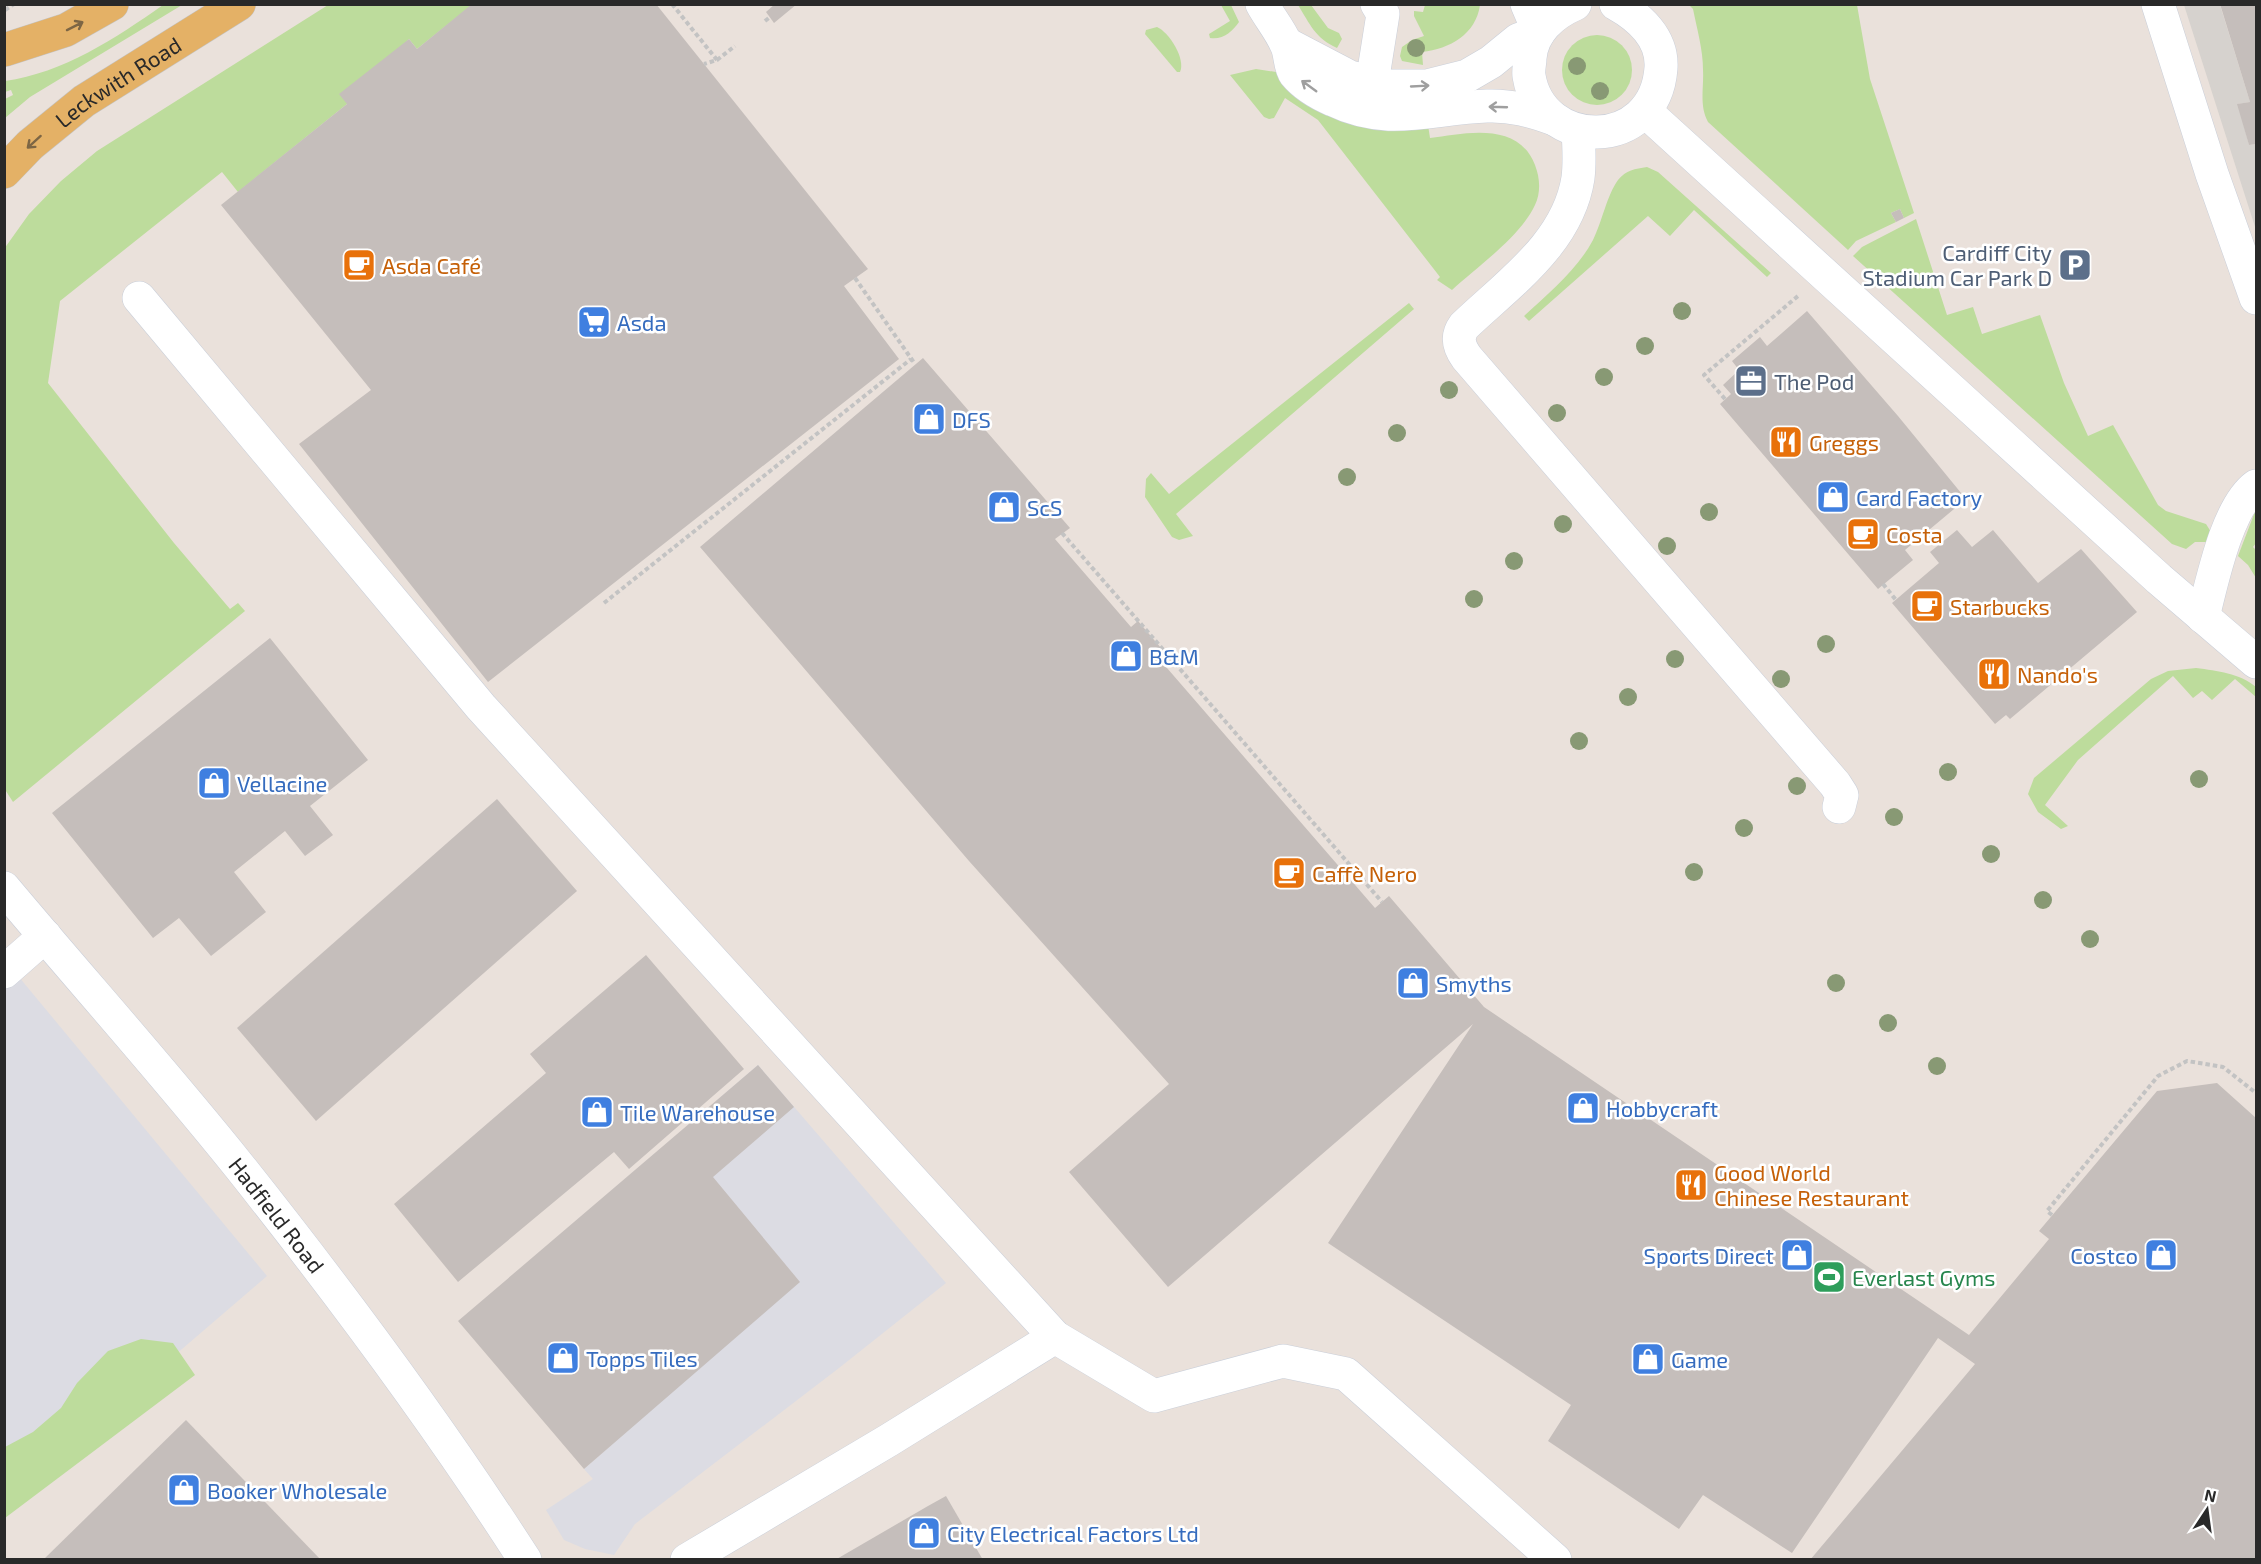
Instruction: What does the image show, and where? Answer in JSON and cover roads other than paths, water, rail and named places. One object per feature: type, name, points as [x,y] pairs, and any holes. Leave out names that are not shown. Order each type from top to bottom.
[{"type":"main road","points":[[4,50],[66,30],[112,4]]},
{"type":"main road","name":"Leckwith Road","points":[[4,172],[30,145],[84,101],[239,4]]},
{"type":"street","points":[[1262,4],[1287,45],[1293,72],[1303,83],[1342,105],[1365,112],[1388,115],[1410,115],[1487,106],[1510,107],[1531,110],[1566,125],[1595,133],[1618,129],[1634,121],[1652,101],[1659,84],[1661,64],[1656,42],[1638,10]]},
{"type":"street","points":[[1372,83],[1383,14],[1377,4]]},
{"type":"street","points":[[1533,18],[1547,21],[1561,10],[1575,4]]},
{"type":"street","points":[[2158,4],[2212,174],[2256,298]]},
{"type":"street","points":[[1287,45],[1350,77],[1372,83],[1428,86],[1467,76],[1491,62],[1518,40],[1533,18]]},
{"type":"street","points":[[1533,18],[1529,75],[1537,98],[1566,125],[1578,176],[1574,197],[1565,218],[1542,252],[1464,326],[1458,338],[1460,346],[1474,367],[1835,784],[1842,795],[1839,807]]},
{"type":"street","points":[[1645,111],[1742,202],[2256,663]]},
{"type":"street","points":[[139,298],[481,707],[1055,1337],[1154,1396],[1283,1361],[1346,1374],[1555,1560]]},
{"type":"street","points":[[2203,617],[2216,566],[2234,518],[2242,502],[2256,486]]},
{"type":"street","name":"Hadfield Road","points":[[4,888],[237,1164],[320,1270],[422,1407],[525,1560]]},
{"type":"street","points":[[4,972],[45,936]]},
{"type":"street","points":[[687,1560],[889,1440],[1055,1337]]},
{"type":"place","name":"Asda Café","points":[[359,265]]},
{"type":"place","name":"Cardiff City Stadium Car Park D","points":[[2075,265]]},
{"type":"place","name":"Asda","points":[[594,322]]},
{"type":"place","name":"The Pod","points":[[1751,381]]},
{"type":"place","name":"DFS","points":[[929,419]]},
{"type":"place","name":"Greggs","points":[[1786,442]]},
{"type":"place","name":"Card Factory","points":[[1833,497]]},
{"type":"place","name":"ScS","points":[[1004,507]]},
{"type":"place","name":"Costa","points":[[1863,534]]},
{"type":"place","name":"Starbucks","points":[[1927,606]]},
{"type":"place","name":"B&M","points":[[1126,656]]},
{"type":"place","name":"Nando's","points":[[1994,674]]},
{"type":"place","name":"Vellacine","points":[[214,783]]},
{"type":"place","name":"Caffè Nero","points":[[1289,873]]},
{"type":"place","name":"Smyths","points":[[1413,983]]},
{"type":"place","name":"Hobbycraft","points":[[1583,1108]]},
{"type":"place","name":"Tile Warehouse","points":[[597,1112]]},
{"type":"place","name":"Good World Chinese Restaurant","points":[[1691,1185]]},
{"type":"place","name":"Sports Direct","points":[[1797,1255]]},
{"type":"place","name":"Costco","points":[[2161,1255]]},
{"type":"place","name":"Everlast Gyms","points":[[1829,1277]]},
{"type":"place","name":"Topps Tiles","points":[[563,1358]]},
{"type":"place","name":"Game","points":[[1648,1359]]},
{"type":"place","name":"Booker Wholesale","points":[[184,1490]]},
{"type":"place","name":"City Electrical Factors Ltd","points":[[924,1533]]}]
